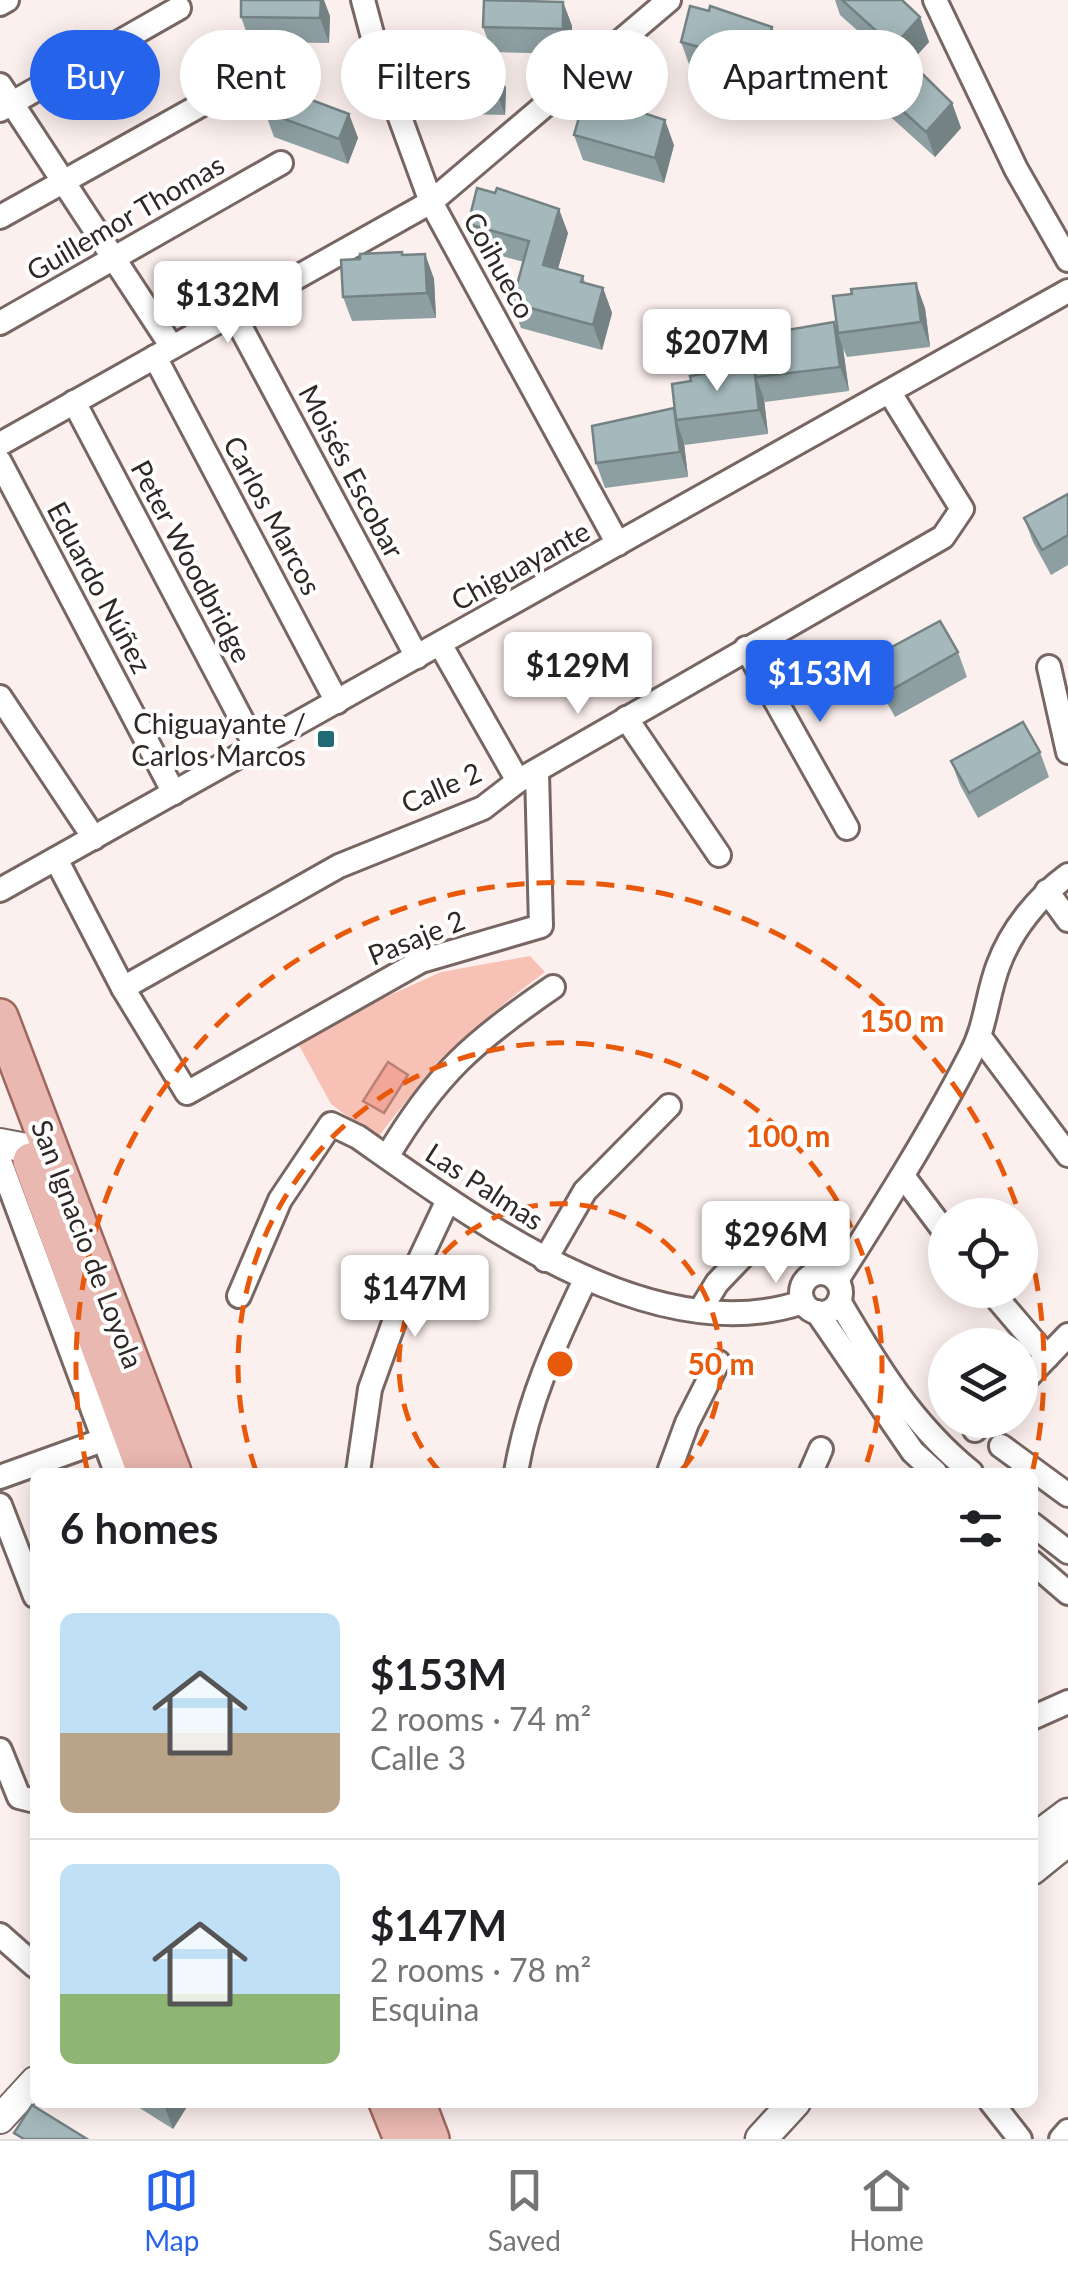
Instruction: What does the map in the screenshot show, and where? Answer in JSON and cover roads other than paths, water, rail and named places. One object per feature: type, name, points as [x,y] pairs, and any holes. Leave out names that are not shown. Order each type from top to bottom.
[{"type":"main road","name":"San Ignacio de Loyola","points":[[0,1017],[20,1151],[171,1468]]},
{"type":"main road","name":"San Ignacio de Loyola","points":[[0,1080],[20,1151],[143,1468]]},
{"type":"main road","points":[[1038,1837],[1068,1814]]},
{"type":"main road","points":[[1038,1864],[1068,1840]]},
{"type":"main road","points":[[389,2108],[402,2139]]},
{"type":"main road","points":[[419,2108],[432,2139]]},
{"type":"main road","points":[[761,2139],[789,2108]]},
{"type":"main road","points":[[788,2139],[815,2108]]},
{"type":"street","points":[[0,4],[7,0]]},
{"type":"street","name":"Coihueco","points":[[362,0],[431,202],[618,544]]},
{"type":"street","points":[[0,444],[431,202],[669,0]]},
{"type":"street","points":[[935,0],[1016,169],[1068,260]]},
{"type":"street","points":[[4,100],[179,8]]},
{"type":"street","name":"Carlos Marcos","points":[[4,100],[113,258],[337,702]]},
{"type":"street","points":[[0,217],[180,117]]},
{"type":"street","name":"Guillemor Thomas","points":[[0,324],[280,162]]},
{"type":"street","name":"Chiguayante","points":[[0,890],[1068,292]]},
{"type":"street","name":"Moisés Escobar","points":[[233,313],[418,657]]},
{"type":"street","name":"Calle 2","points":[[123,988],[339,866],[483,808],[626,718],[943,536],[962,509],[890,393]]},
{"type":"street","name":"Peter Woodbridge","points":[[74,402],[256,747]]},
{"type":"street","name":"Eduardo Núñez","points":[[0,462],[174,793]]},
{"type":"street","points":[[440,644],[528,777]]},
{"type":"street","points":[[746,648],[847,828]]},
{"type":"street","points":[[1049,668],[1068,752]]},
{"type":"street","points":[[0,696],[94,838]]},
{"type":"street","points":[[626,718],[720,855]]},
{"type":"street","name":"Pasaje 2","points":[[123,988],[186,1093],[421,961],[540,926],[528,777]]},
{"type":"street","points":[[56,859],[123,988]]},
{"type":"street","points":[[838,1290],[980,1037],[998,964],[1047,891],[1068,876]]},
{"type":"street","points":[[1047,891],[1068,920]]},
{"type":"street","points":[[387,1157],[445,1071],[502,1022],[553,988]]},
{"type":"street","points":[[980,1037],[1068,1155]]},
{"type":"street","points":[[545,1260],[586,1192],[669,1106]]},
{"type":"street","name":"Las Palmas","points":[[239,1296],[280,1200],[331,1124],[545,1260],[646,1299],[701,1309],[830,1310],[838,1290]]},
{"type":"street","name":"San Ignacio de Loyola","points":[[20,1151],[114,1468]]},
{"type":"street","points":[[903,1176],[928,1209]]},
{"type":"street","points":[[359,1468],[375,1375],[406,1289],[448,1200]]},
{"type":"street","points":[[701,1309],[717,1283],[762,1236]]},
{"type":"street","points":[[931,1468],[913,1452],[810,1307],[802,1288],[810,1276],[824,1273],[838,1290],[887,1384],[940,1446],[965,1468]]},
{"type":"street","points":[[517,1468],[523,1432],[547,1358],[586,1278]]},
{"type":"street","points":[[1005,1308],[1047,1358]]},
{"type":"street","points":[[1038,1367],[1068,1336]]},
{"type":"street","points":[[671,1468],[686,1423],[718,1362]]},
{"type":"street","points":[[0,1477],[103,1440]]},
{"type":"street","points":[[1002,1446],[1032,1468]]},
{"type":"street","points":[[813,1468],[821,1449]]},
{"type":"street","points":[[1038,1473],[1068,1495]]},
{"type":"street","points":[[0,1504],[30,1583]]},
{"type":"street","points":[[1038,1529],[1068,1552]]},
{"type":"street","points":[[1038,1567],[1068,1594]]},
{"type":"street","points":[[1038,1715],[1068,1702]]},
{"type":"street","points":[[0,1750],[20,1797],[30,1800]]},
{"type":"street","points":[[0,1934],[30,1961]]},
{"type":"street","points":[[5,2104],[30,2085]]},
{"type":"street","points":[[996,2108],[1020,2139]]},
{"type":"street","points":[[1061,2139],[1068,2131]]},
{"type":"place","name":"Chiguayante / Carlos Marcos","points":[[326,739]]}]
